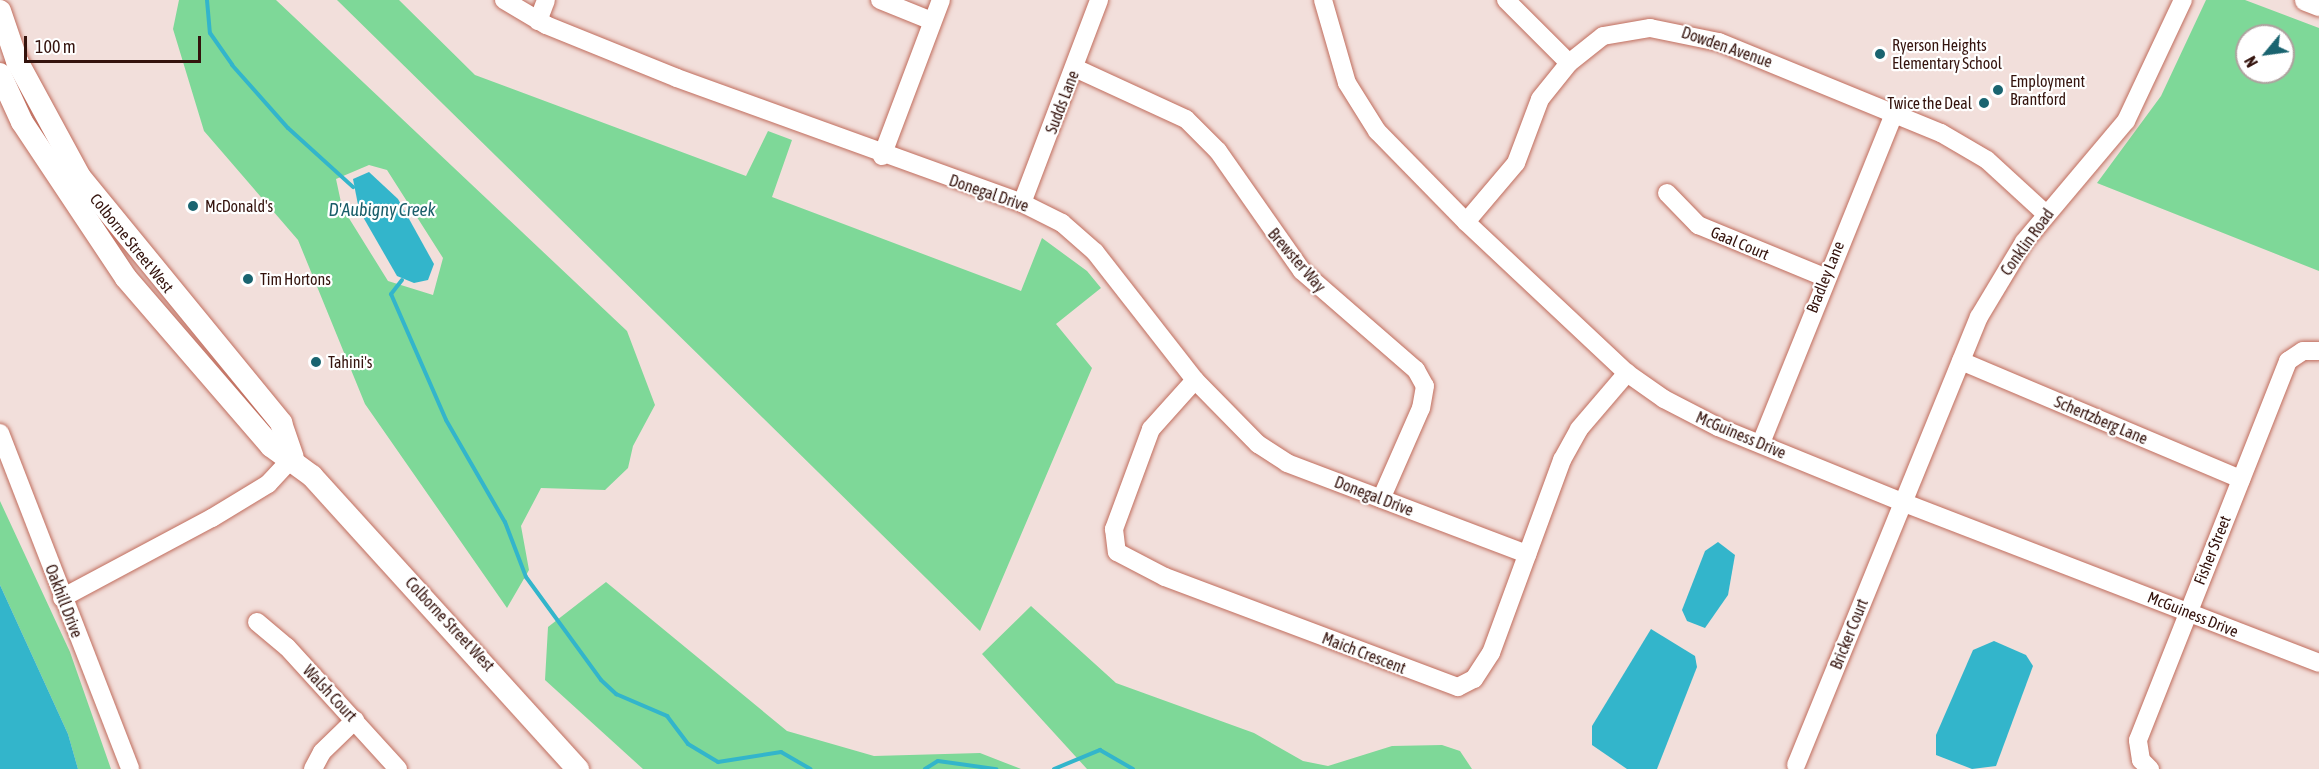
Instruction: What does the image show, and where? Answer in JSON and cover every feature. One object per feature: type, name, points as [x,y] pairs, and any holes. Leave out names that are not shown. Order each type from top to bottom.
[{"type":"main road","points":[[2306,0],[2319,5]]},
{"type":"main road","name":"Colborne Street West","points":[[0,12],[17,61],[80,177],[281,423],[293,457]]},
{"type":"main road","name":"Colborne Street West","points":[[0,74],[27,131],[126,278],[271,446],[293,457],[578,769]]},
{"type":"street","name":"Donegal Drive","points":[[504,0],[538,21],[882,156],[1022,203],[1071,229],[1095,252],[1195,380],[1237,426],[1287,463],[1527,554]]},
{"type":"street","points":[[538,21],[546,0]]},
{"type":"street","points":[[880,0],[932,21]]},
{"type":"street","points":[[882,156],[940,0]]},
{"type":"street","name":"Sudds Lane","points":[[1022,203],[1099,0]]},
{"type":"street","name":"McGuiness Drive","points":[[1323,0],[1347,83],[1369,121],[1466,222],[1627,373],[1684,411],[1902,502],[2319,663]]},
{"type":"street","points":[[1506,0],[1569,63]]},
{"type":"street","name":"Conklin Road","points":[[1902,502],[1961,361],[2005,269],[2046,214],[2126,121],[2183,0]]},
{"type":"street","name":"Dowden Avenue","points":[[1466,222],[1516,163],[1540,99],[1569,63],[1603,36],[1673,29],[1719,42],[1894,113],[1966,146],[2046,214]]},
{"type":"street","name":"Brewster Way","points":[[1075,68],[1186,119],[1218,151],[1302,271],[1416,370],[1425,386],[1421,408],[1382,500]]},
{"type":"street","name":"Bradley Lane","points":[[1761,443],[1824,277],[1894,113]]},
{"type":"street","name":"Gaal Court","points":[[1667,192],[1698,225],[1824,277]]},
{"type":"street","name":"Fisher Street","points":[[2150,769],[2141,759],[2138,740],[2288,361],[2303,351],[2319,351]]},
{"type":"street","name":"Schertzberg Lane","points":[[1961,361],[2241,478]]},
{"type":"street","name":"Maich Crescent","points":[[1195,380],[1151,429],[1114,529],[1117,552],[1135,563],[1458,687],[1484,669],[1562,460],[1579,429],[1627,373]]},
{"type":"street","name":"Oakhill Drive","points":[[0,433],[130,769]]},
{"type":"street","points":[[62,598],[231,507],[268,484],[293,457]]},
{"type":"street","name":"Bricker Court","points":[[1796,765],[1902,502]]},
{"type":"street","name":"Walsh Court","points":[[257,622],[355,720],[398,769]]},
{"type":"street","points":[[313,769],[322,752],[355,720]]},
{"type":"green space","points":[[179,0],[276,0],[627,331],[655,405],[633,446],[628,468],[605,490],[541,488],[521,526],[529,570],[507,608],[365,404],[298,240],[204,131],[173,29]],"holes":[[[369,165],[387,170],[443,258],[433,295],[388,281],[342,207],[336,179]]]},
{"type":"green space","points":[[337,0],[399,0],[475,75],[746,176],[768,131],[792,140],[772,197],[1021,291],[1042,238],[1087,271],[1101,288],[1056,324],[1092,368],[980,631]]},
{"type":"green space","points":[[2206,0],[2245,0],[2319,28],[2319,271],[2097,183],[2161,96]]},
{"type":"green space","points":[[0,501],[70,652],[111,769],[78,769],[68,734],[0,585]]},
{"type":"green space","points":[[606,582],[787,731],[874,756],[980,753],[1021,769],[643,769],[545,680],[548,627]]},
{"type":"green space","points":[[1031,606],[1116,683],[1254,733],[1303,761],[1328,766],[1392,746],[1442,745],[1460,751],[1472,769],[1087,769],[982,654]]},
{"type":"water","name":"D'Aubigny Creek","points":[[369,172],[398,199],[434,264],[428,280],[414,283],[397,276],[359,210],[353,179]]},
{"type":"water","points":[[1718,542],[1735,555],[1728,595],[1705,628],[1687,621],[1682,610],[1705,551]]},
{"type":"water","points":[[0,585],[68,734],[78,769],[0,769]]},
{"type":"water","points":[[1651,629],[1695,656],[1697,667],[1657,769],[1627,769],[1592,745],[1592,726]]},
{"type":"water","points":[[1994,641],[2026,655],[2033,666],[1996,766],[1972,769],[1936,755],[1936,735],[1973,650]]},
{"type":"waterway","name":"D'Aubigny Creek","points":[[207,0],[210,33],[232,65],[288,128],[353,187]]},
{"type":"waterway","name":"D'Aubigny Creek","points":[[402,280],[391,294],[446,420],[505,522],[526,577],[601,680],[616,694],[667,716],[688,744],[718,762],[781,752],[810,769]]},
{"type":"waterway","name":"D'Aubigny Creek","points":[[1054,769],[1100,750],[1133,769]]},
{"type":"waterway","name":"D'Aubigny Creek","points":[[925,769],[938,761],[996,769]]},
{"type":"place","name":"Ryerson Heights Elementary School","points":[[1880,54]]},
{"type":"place","name":"Employment Brantford","points":[[1998,90]]},
{"type":"place","name":"Twice the Deal","points":[[1984,103]]},
{"type":"place","name":"McDonald's","points":[[193,206]]},
{"type":"place","name":"Tim Hortons","points":[[248,279]]},
{"type":"place","name":"Tahini's","points":[[316,362]]}]
